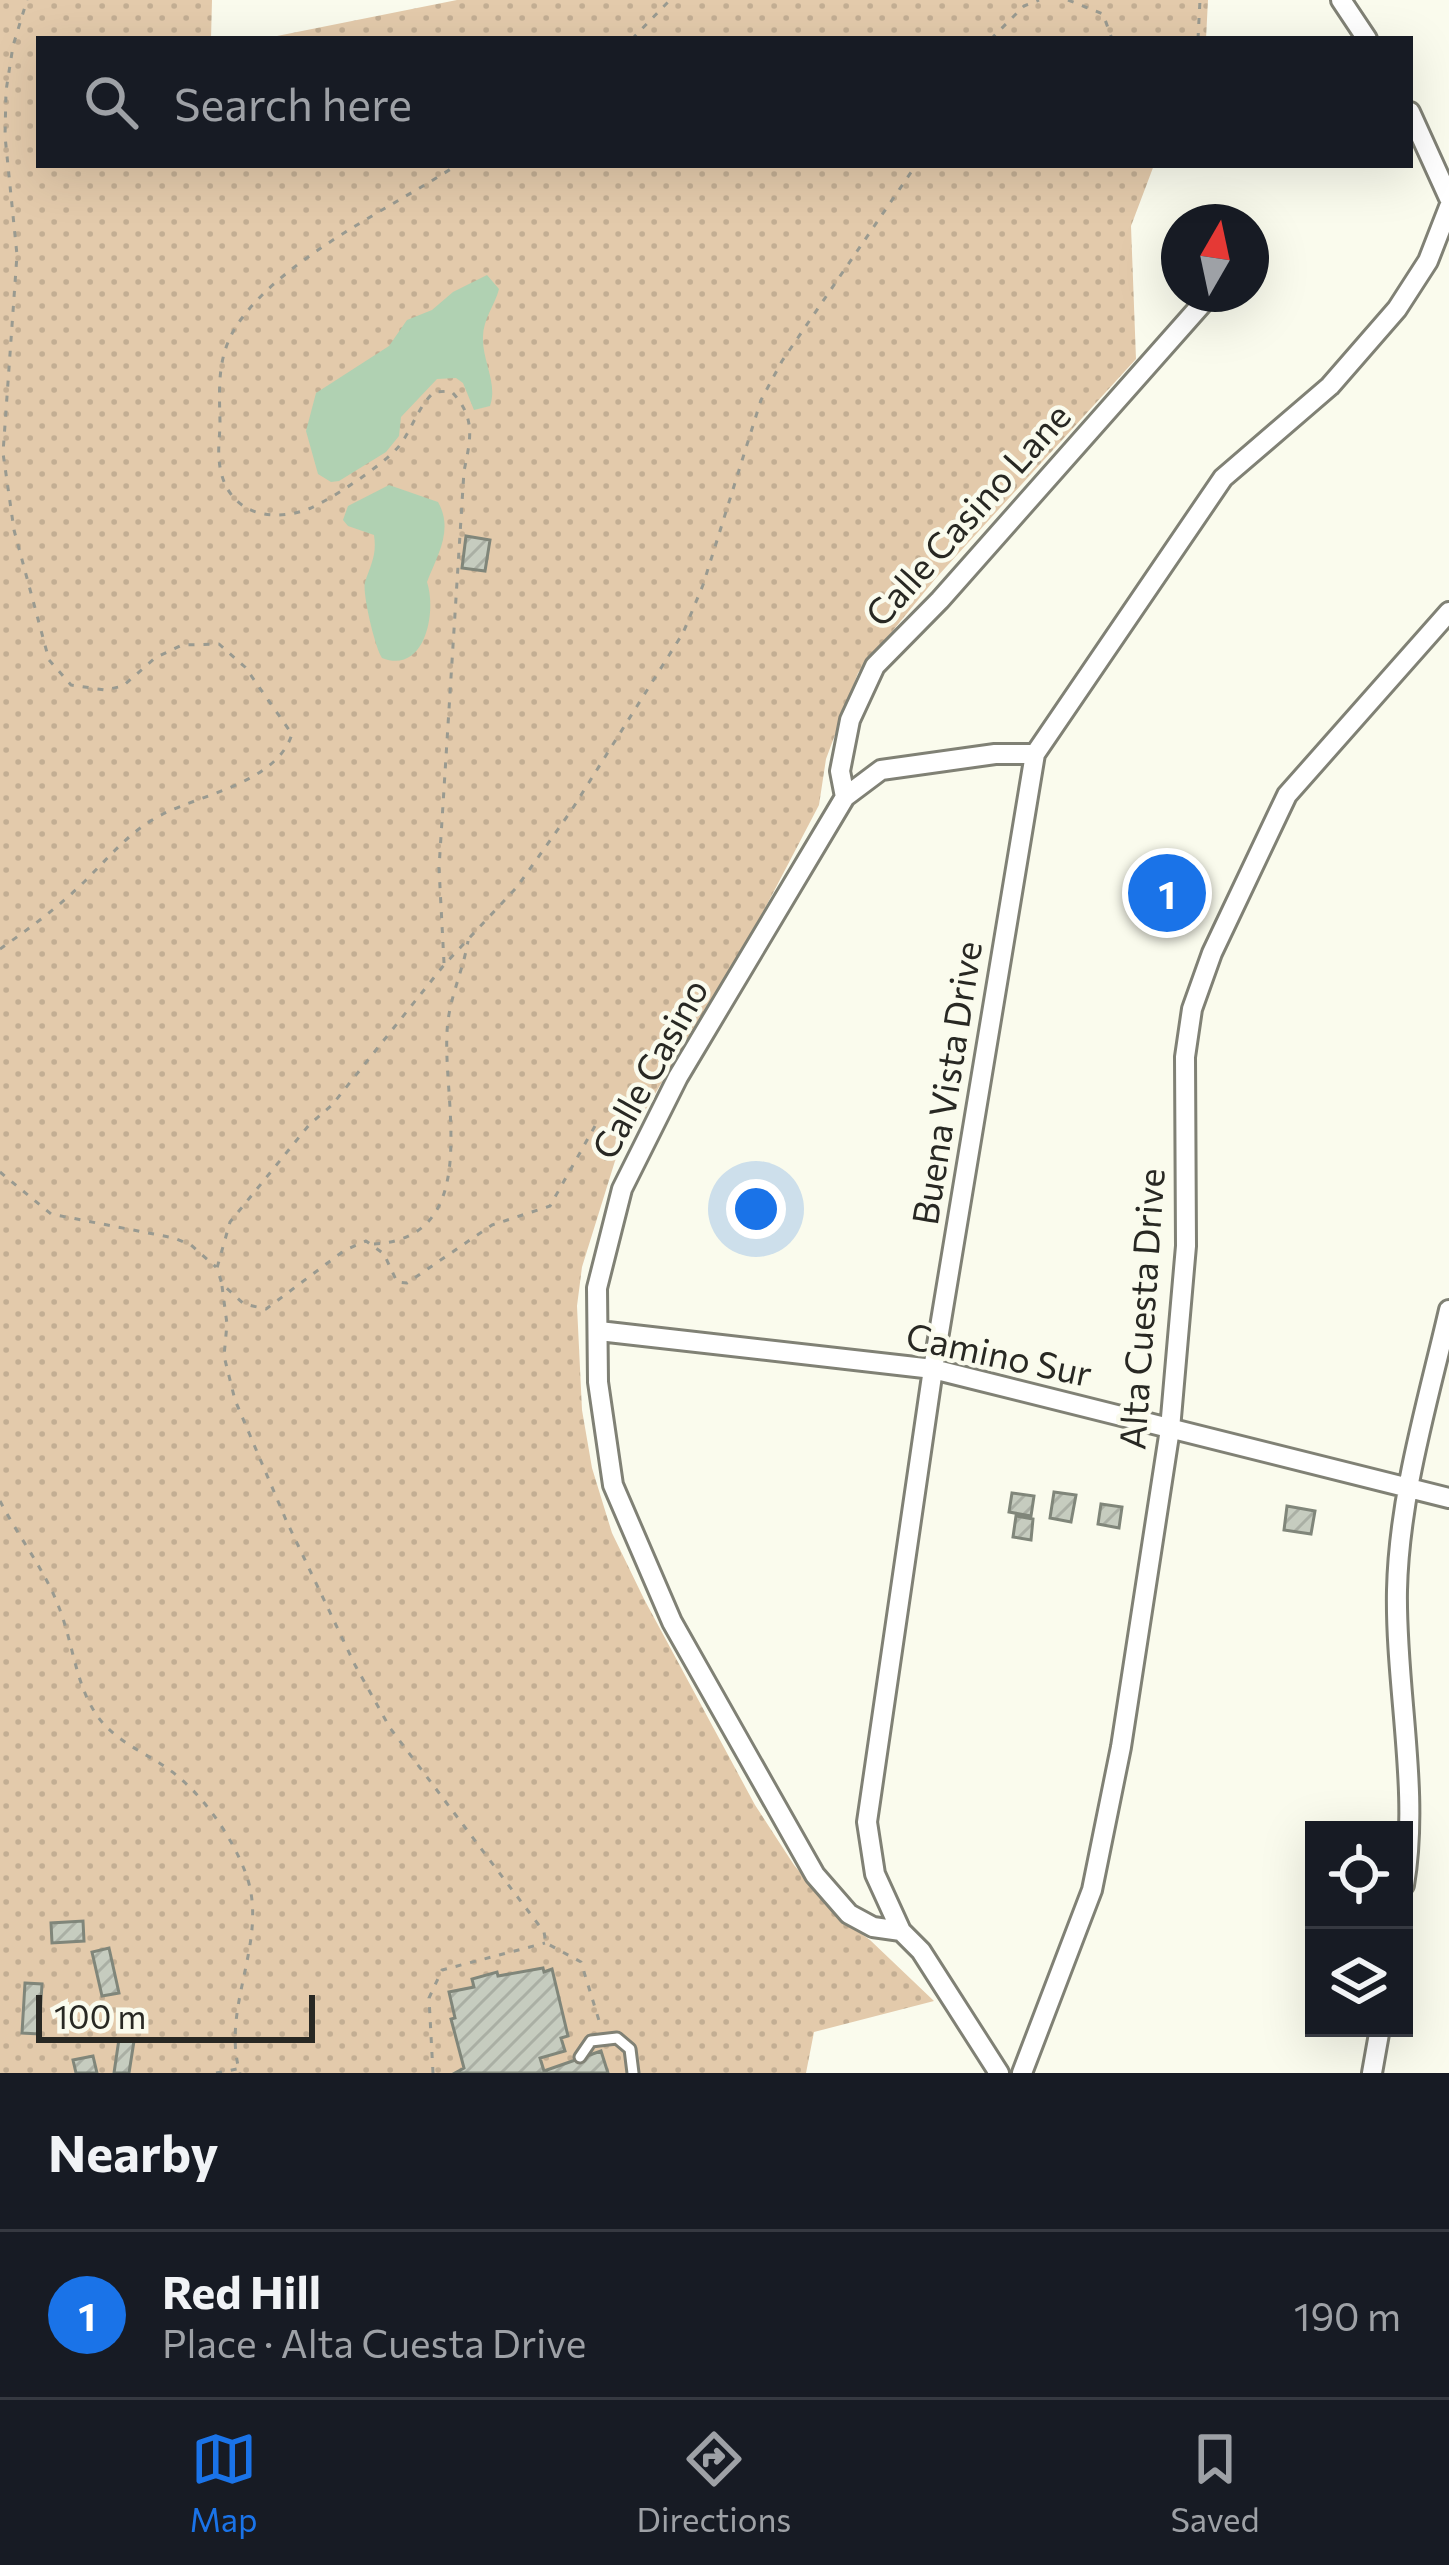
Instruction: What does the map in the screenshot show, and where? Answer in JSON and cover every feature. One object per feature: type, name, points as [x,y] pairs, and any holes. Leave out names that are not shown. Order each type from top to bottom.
[{"type":"street","points":[[1341,0],[1365,36]]},
{"type":"street","points":[[1413,119],[1449,202]]},
{"type":"street","name":"Buena Vista Drive","points":[[999,2073],[921,1951],[901,1931],[875,1874],[867,1822],[933,1369],[1035,754],[1223,478],[1330,386],[1397,309],[1428,261],[1449,202]]},
{"type":"street","name":"Calle Casino Lane","points":[[845,797],[840,771],[850,720],[875,666],[940,601],[1195,312]]},
{"type":"street","name":"Alta Cuesta Drive","points":[[1022,2073],[1093,1890],[1121,1747],[1170,1429],[1186,1246],[1185,1057],[1192,1009],[1212,952],[1287,795],[1449,612]]},
{"type":"street","name":"Calle Casino","points":[[901,1931],[873,1927],[849,1914],[814,1875],[672,1622],[613,1485],[600,1399],[597,1288],[608,1235],[638,1151],[845,797],[881,770],[995,754],[1035,754]]},
{"type":"street","points":[[1409,1821],[1397,1586],[1409,1486],[1449,1310]]},
{"type":"street","name":"Camino Sur","points":[[598,1331],[933,1369],[1449,1498]]},
{"type":"street","points":[[1372,2073],[1378,2037]]},
{"type":"lane","points":[[580,2057],[591,2041],[616,2038],[630,2048],[632,2073]]},
{"type":"path","points":[[0,950],[70,894],[132,833],[158,816],[262,770],[285,750],[292,734],[245,667],[219,644],[182,645],[155,658],[123,686],[105,690],[71,685],[49,660],[14,530],[3,453],[17,255],[5,136],[6,92],[27,0]]},
{"type":"path","points":[[635,36],[670,0]]},
{"type":"path","points":[[994,36],[1024,6],[1039,0]]},
{"type":"path","points":[[1068,0],[1103,14],[1111,36]]},
{"type":"path","points":[[1198,36],[1200,0]]},
{"type":"path","points":[[444,965],[439,868],[462,494],[472,438],[467,413],[451,391],[434,392],[417,411],[398,448],[384,460],[310,508],[263,516],[245,511],[225,484],[218,461],[218,387],[228,338],[271,287],[346,232],[452,168]]},
{"type":"path","points":[[217,1268],[230,1222],[444,965],[533,866],[676,646],[704,585],[761,400],[782,361],[914,168]]},
{"type":"path","points":[[222,1284],[244,1304],[266,1309],[358,1242],[405,1239],[436,1214],[444,1194],[451,1140],[447,1032],[468,939]]},
{"type":"path","points":[[374,1244],[394,1269],[397,1282],[417,1278],[492,1225],[550,1205],[596,1126]]},
{"type":"path","points":[[0,1172],[51,1214],[174,1238],[191,1245],[217,1268],[227,1324],[224,1356],[235,1400],[355,1665],[390,1728],[544,1932],[546,1943]]},
{"type":"path","points":[[0,1501],[58,1602],[83,1688],[100,1720],[190,1787],[245,1872],[252,1903],[234,2042],[240,2071],[216,2073]]},
{"type":"path","points":[[433,2073],[429,1998],[442,1970],[546,1943],[580,1962],[603,2036]]},
{"type":"shaded area","points":[[0,0],[212,0],[211,36],[36,36],[36,168],[1153,168],[1131,226],[1136,359],[936,578],[858,673],[826,759],[819,805],[762,914],[615,1161],[582,1267],[577,1306],[582,1410],[592,1468],[612,1533],[644,1599],[755,1805],[794,1865],[835,1915],[870,1940],[934,2001],[814,2032],[806,2073],[0,2073]]},
{"type":"shaded area","points":[[457,0],[1208,0],[1206,36],[277,36]]},
{"type":"shaded area","points":[[487,275],[499,289],[483,337],[492,389],[490,406],[474,410],[463,383],[456,378],[437,379],[401,417],[399,436],[386,452],[339,481],[318,474],[306,431],[316,393],[389,346],[407,320]]},
{"type":"shaded area","points":[[389,485],[438,502],[444,523],[442,543],[427,582],[430,609],[424,638],[409,658],[397,661],[382,658],[367,608],[365,582],[374,535],[343,520],[348,506]]},
{"type":"building","points":[[466,536],[490,540],[485,571],[462,568]]},
{"type":"building","points":[[1054,1492],[1076,1495],[1071,1522],[1050,1518]]},
{"type":"building","points":[[1012,1493],[1034,1496],[1031,1516],[1009,1512]]},
{"type":"building","points":[[1101,1504],[1122,1507],[1119,1528],[1098,1524]]},
{"type":"building","points":[[1287,1506],[1315,1511],[1311,1534],[1284,1530]]},
{"type":"building","points":[[1016,1516],[1033,1519],[1031,1540],[1013,1537]]},
{"type":"building","points":[[83,1921],[84,1941],[52,1943],[51,1923]]},
{"type":"building","points":[[109,1948],[119,1993],[102,1996],[92,1952]]},
{"type":"building","points":[[543,1968],[544,1972],[552,1969],[568,2036],[561,2038],[565,2051],[540,2058],[544,2071],[601,2051],[608,2073],[455,2073],[464,2068],[449,1992],[474,1987],[472,1979],[497,1972],[498,1976]]},
{"type":"building","points":[[25,1983],[42,1984],[39,2034],[22,2033]]},
{"type":"building","points":[[119,2039],[134,2041],[129,2073],[114,2073]]},
{"type":"building","points":[[93,2056],[97,2073],[76,2073],[73,2060]]},
{"type":"place","name":"Red Hill","points":[[1167,893]]}]
